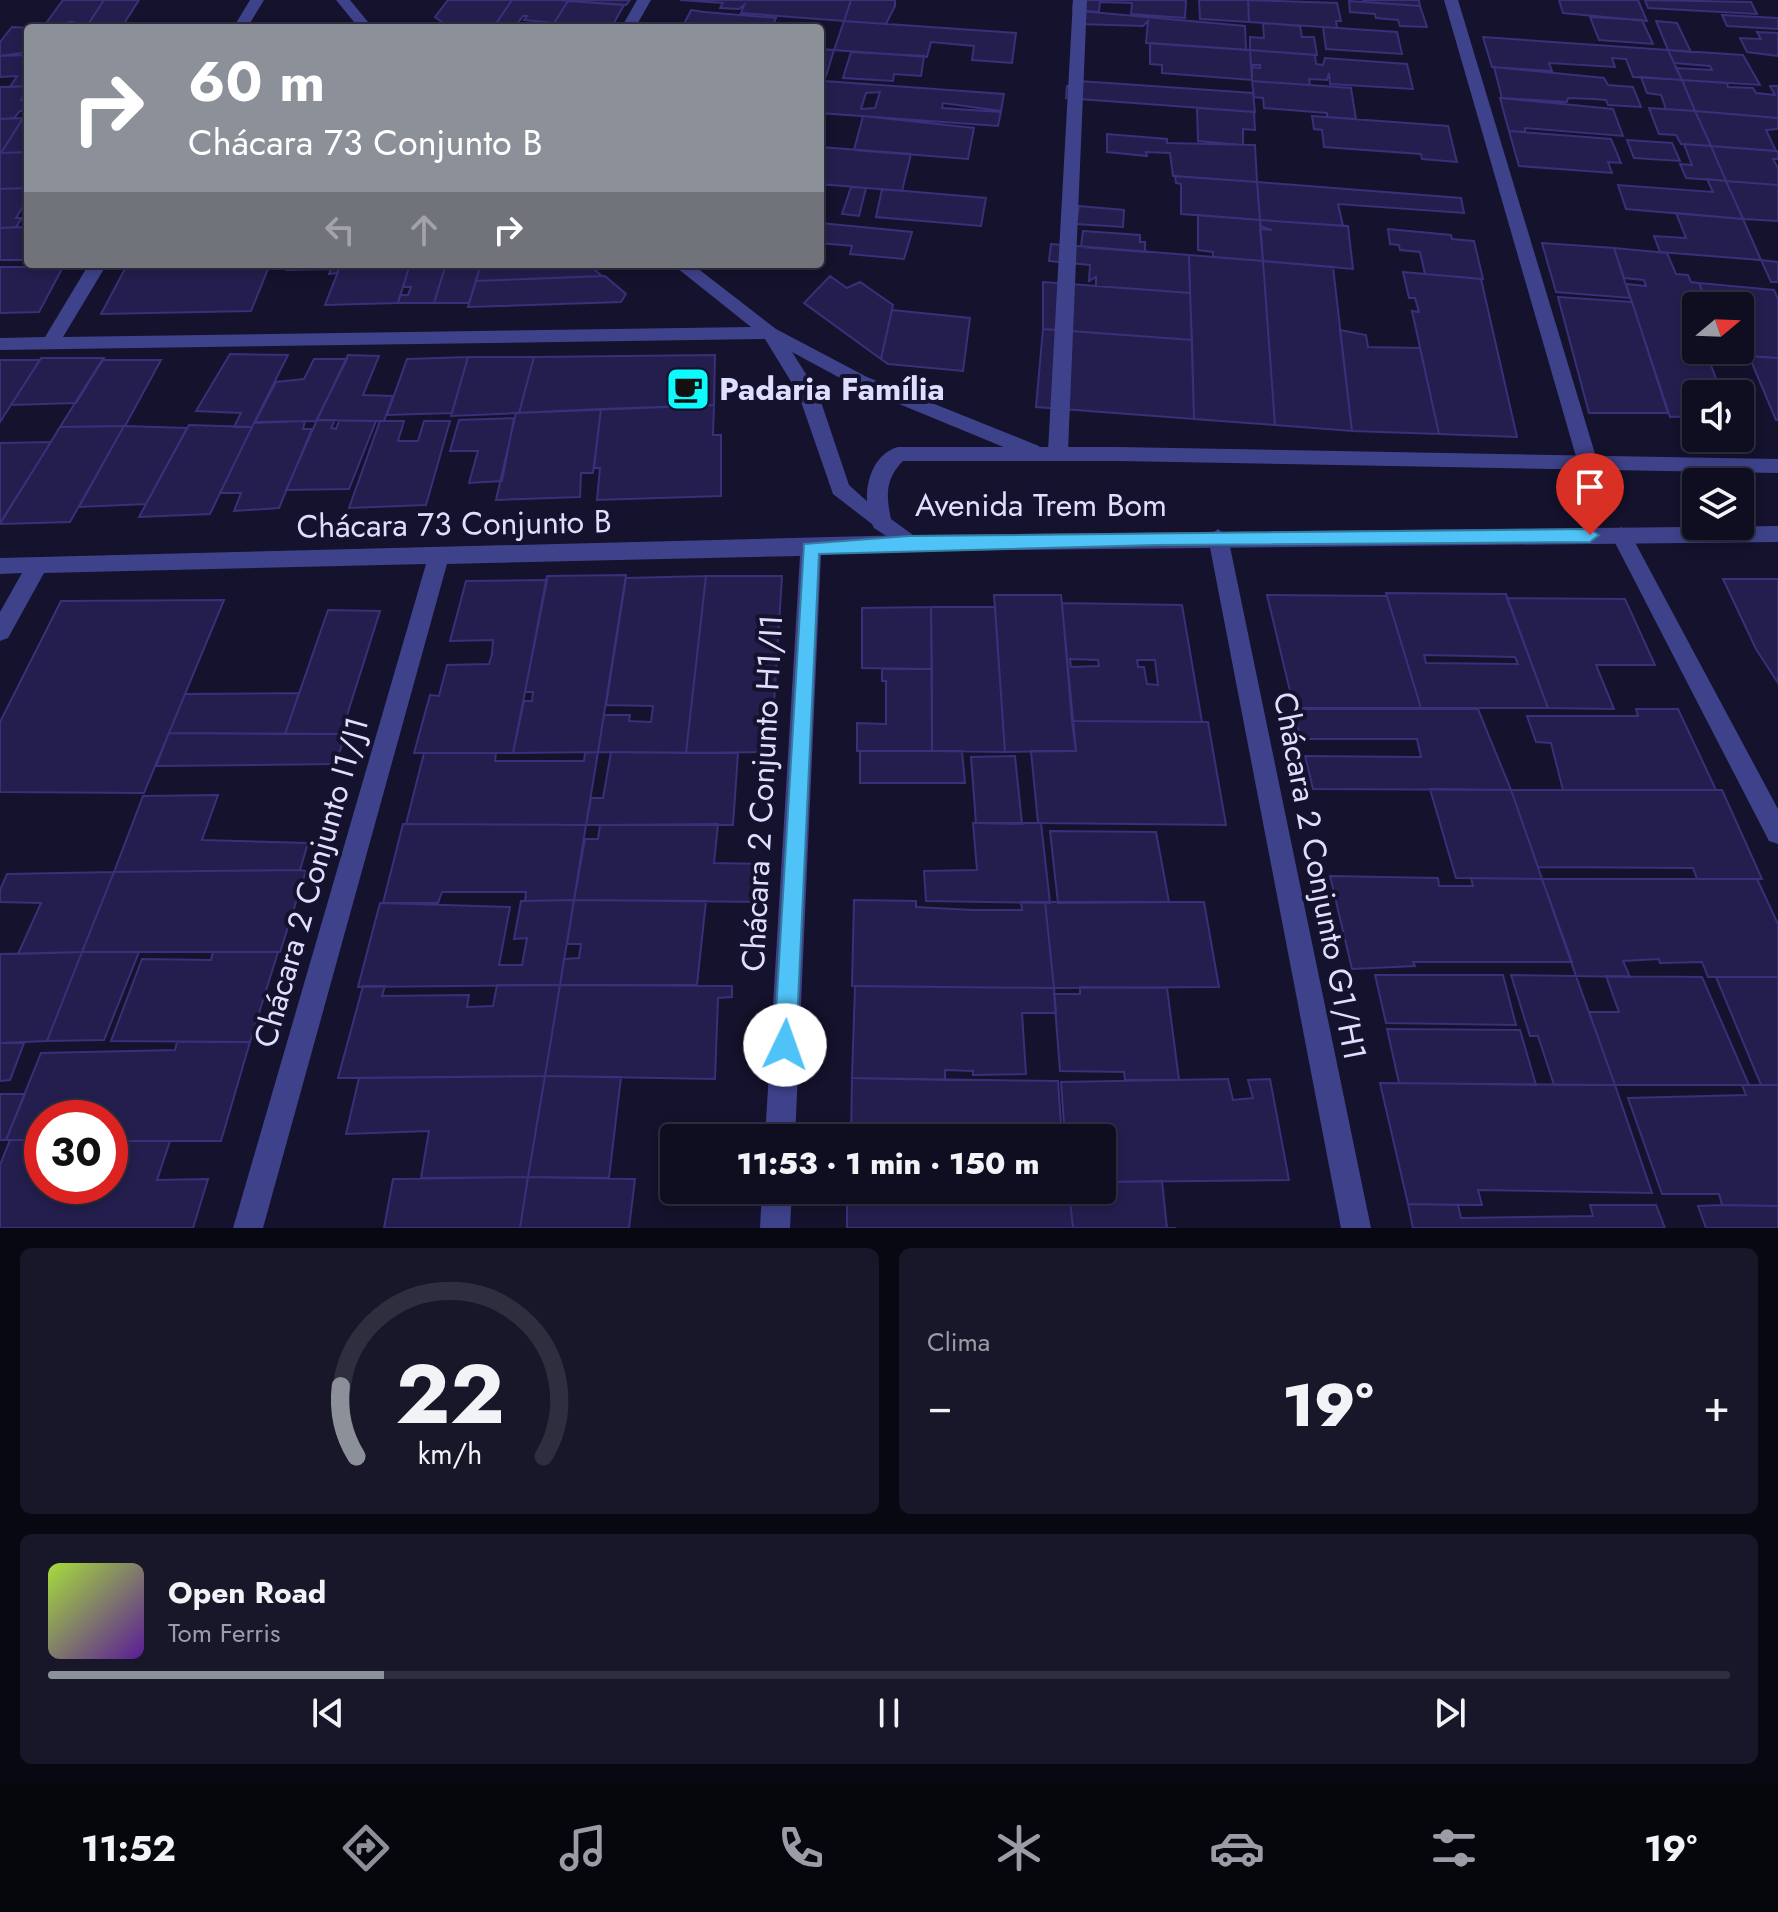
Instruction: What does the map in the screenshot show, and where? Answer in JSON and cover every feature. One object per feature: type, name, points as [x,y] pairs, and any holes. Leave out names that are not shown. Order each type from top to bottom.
[{"type":"street","points":[[242,24],[257,0]]},
{"type":"street","points":[[343,0],[363,24]]},
{"type":"street","points":[[630,24],[644,0]]},
{"type":"street","points":[[1058,451],[1080,0]]},
{"type":"street","points":[[1451,0],[1589,467]]},
{"type":"street","points":[[49,346],[96,268]]},
{"type":"street","points":[[686,268],[770,333],[860,381],[1032,451]]},
{"type":"street","points":[[0,344],[49,346],[770,333]]},
{"type":"street","points":[[770,333],[808,393],[840,489],[881,523]]},
{"type":"street","name":"Avenida Trem Bom","points":[[1778,466],[1589,467],[1058,451],[898,454],[880,469],[876,496],[881,523],[909,543],[1218,537],[1778,534]]},
{"type":"street","points":[[1621,535],[1778,833]]},
{"type":"street","name":"Chácara 2 Conjunto G1/H1","points":[[1218,537],[1356,1228]]},
{"type":"street","name":"Chácara 73 Conjunto B","points":[[0,566],[811,548],[909,543]]},
{"type":"street","name":"Chácara 2 Conjunto H1/I1","points":[[781,1124],[811,548]]},
{"type":"street","name":"Chácara 2 Conjunto I1/J1","points":[[248,1228],[439,555]]},
{"type":"street","points":[[0,632],[37,566]]},
{"type":"street","points":[[775,1228],[776,1204]]},
{"type":"building","points":[[63,0],[104,0],[88,24],[45,24]]},
{"type":"building","points":[[104,0],[139,0],[124,24],[88,24]]},
{"type":"building","points":[[448,0],[512,0],[496,24],[445,24],[435,17]]},
{"type":"building","points":[[512,0],[568,1],[554,23],[524,20],[527,16],[523,16],[517,24],[496,24]]},
{"type":"building","points":[[560,0],[630,0],[626,5]]},
{"type":"building","points":[[680,0],[851,0],[844,21],[741,13],[744,5],[739,9],[720,8],[723,3]]},
{"type":"building","points":[[851,0],[895,0],[895,6],[886,24],[844,21]]},
{"type":"building","points":[[1074,0],[1186,0],[1185,18],[1131,14],[1132,3],[1100,2],[1099,12],[1073,10]]},
{"type":"building","points":[[1199,0],[1248,0],[1249,22],[1200,19]]},
{"type":"building","points":[[1248,0],[1337,3],[1341,21],[1336,21],[1337,28],[1249,22]]},
{"type":"building","points":[[1419,0],[1420,6],[1364,2]]},
{"type":"building","points":[[1559,0],[1638,0],[1647,21],[1563,13]]},
{"type":"building","points":[[1645,0],[1751,2],[1757,14],[1648,8]]},
{"type":"building","points":[[568,1],[624,5],[613,24],[554,24]]},
{"type":"building","points":[[1349,1],[1420,6],[1427,27],[1400,26],[1398,20],[1350,12]]},
{"type":"building","points":[[691,10],[776,18],[774,24],[684,24]]},
{"type":"building","points":[[1080,11],[1245,26],[1246,50],[1146,43],[1148,21],[1143,26],[1079,24]]},
{"type":"building","points":[[1722,15],[1778,18],[1778,29],[1727,26]]},
{"type":"building","points":[[1590,17],[1642,20],[1653,44],[1599,40]]},
{"type":"building","points":[[844,21],[1016,33],[1012,63],[972,60],[974,46],[931,42],[927,57],[834,50]]},
{"type":"building","points":[[1656,21],[1677,23],[1691,52],[1668,50]]},
{"type":"building","points":[[1263,23],[1300,26],[1302,37],[1314,37],[1317,55],[1250,50],[1250,37],[1264,38]]},
{"type":"building","points":[[12,27],[24,28],[24,53],[0,56],[0,42]]},
{"type":"building","points":[[1323,27],[1397,32],[1402,54],[1326,49]]},
{"type":"building","points":[[1757,32],[1778,33],[1778,56],[1747,52],[1740,38],[1761,39]]},
{"type":"building","points":[[1483,37],[1668,50],[1682,80],[1633,77],[1626,59],[1612,58],[1615,67],[1549,63],[1552,71],[1492,67]]},
{"type":"building","points":[[1150,43],[1250,50],[1252,80],[1162,73],[1162,65],[1150,64]]},
{"type":"building","points":[[824,49],[834,50],[826,76]]},
{"type":"building","points":[[1250,50],[1315,55],[1316,64],[1323,65],[1325,58],[1407,64],[1413,89],[1330,84],[1329,73],[1327,80],[1309,79],[1310,85],[1252,81],[1252,67],[1260,68],[1260,65],[1251,65]]},
{"type":"building","points":[[1668,50],[1743,55],[1760,85],[1682,80],[1676,68],[1712,70],[1710,66],[1674,63]]},
{"type":"building","points":[[851,52],[924,56],[921,76],[894,74],[893,81],[843,78]]},
{"type":"building","points":[[24,55],[24,86],[10,87],[17,76],[0,77],[0,56]]},
{"type":"building","points":[[1494,67],[1604,78],[1608,85],[1633,87],[1641,107],[1608,105],[1606,100],[1594,99],[1568,98],[1567,102],[1502,98]]},
{"type":"building","points":[[1641,77],[1682,80],[1695,111],[1666,109],[1661,95],[1647,93]]},
{"type":"building","points":[[1682,80],[1727,83],[1728,87],[1753,88],[1756,93],[1775,95],[1770,86],[1778,86],[1778,118],[1695,111]]},
{"type":"building","points":[[824,81],[1004,94],[1001,111],[943,103],[942,108],[1001,112],[998,126],[824,113]],"holes":[[[880,92],[875,108],[861,109],[866,93]]]},
{"type":"building","points":[[1079,81],[1253,93],[1255,112],[1066,98],[1067,86],[1079,86]]},
{"type":"building","points":[[1252,81],[1351,88],[1356,119],[1327,117],[1327,113],[1264,108],[1263,98],[1254,97]]},
{"type":"building","points":[[24,86],[21,100],[24,100],[24,111],[14,118],[0,119],[0,87]]},
{"type":"building","points":[[1500,98],[1613,109],[1623,136],[1525,128],[1525,132],[1509,131]]},
{"type":"building","points":[[1197,108],[1254,112],[1255,130],[1243,129],[1243,145],[1198,141]]},
{"type":"building","points":[[1649,108],[1695,111],[1711,146],[1681,144],[1676,135],[1659,134]]},
{"type":"building","points":[[1695,111],[1778,118],[1778,129],[1766,130],[1776,151],[1711,146]]},
{"type":"building","points":[[863,116],[974,128],[968,159],[854,150]]},
{"type":"building","points":[[1312,116],[1448,126],[1457,162],[1422,159],[1421,154],[1324,147],[1322,130],[1314,129]]},
{"type":"building","points":[[23,118],[1,153],[0,153],[0,119]]},
{"type":"building","points":[[22,120],[24,120],[24,152],[1,153]]},
{"type":"building","points":[[1509,131],[1611,139],[1621,163],[1608,162],[1612,173],[1519,166]]},
{"type":"building","points":[[1107,134],[1167,139],[1167,143],[1255,145],[1257,182],[1173,176],[1170,153],[1146,152],[1147,156],[1107,152]]},
{"type":"building","points":[[1627,140],[1672,143],[1680,161],[1634,158]]},
{"type":"building","points":[[1684,144],[1711,146],[1726,181],[1686,178],[1680,164],[1692,165]]},
{"type":"building","points":[[1711,146],[1778,151],[1778,159],[1773,159],[1778,168],[1778,185],[1726,181]]},
{"type":"building","points":[[824,147],[911,154],[902,191],[824,184]]},
{"type":"building","points":[[24,152],[24,188],[0,189],[0,153]]},
{"type":"building","points":[[1175,176],[1257,182],[1260,220],[1181,214],[1181,184],[1176,183]]},
{"type":"building","points":[[1707,179],[1726,181],[1743,219],[1626,209],[1618,185],[1713,192]]},
{"type":"building","points":[[1726,181],[1778,185],[1778,221],[1743,219]]},
{"type":"building","points":[[1257,182],[1461,198],[1464,213],[1338,204],[1343,226],[1260,220]]},
{"type":"building","points":[[851,187],[866,188],[859,216],[842,214]]},
{"type":"building","points":[[24,188],[24,205],[16,218],[22,218],[16,227],[0,228],[0,189]]},
{"type":"building","points":[[882,189],[986,198],[981,226],[876,217]]},
{"type":"building","points":[[1079,206],[1124,210],[1123,227],[1076,224]]},
{"type":"building","points":[[1676,213],[1743,219],[1761,260],[1660,252],[1654,236],[1686,238]]},
{"type":"building","points":[[1198,215],[1260,220],[1263,261],[1213,257],[1213,252],[1198,250]]},
{"type":"building","points":[[1260,220],[1348,226],[1353,269],[1263,261],[1260,229],[1272,230],[1260,226]]},
{"type":"building","points":[[824,223],[912,232],[904,259],[850,254],[852,246],[824,243]]},
{"type":"building","points":[[24,227],[24,260],[0,260],[0,228]]},
{"type":"building","points":[[1388,229],[1451,235],[1452,239],[1474,241],[1483,279],[1425,274],[1420,252],[1400,250],[1399,245],[1390,244]]},
{"type":"building","points":[[1083,231],[1140,235],[1140,242],[1145,242],[1145,252],[1081,247]]},
{"type":"building","points":[[1542,243],[1614,248],[1630,298],[1556,292]]},
{"type":"building","points":[[1051,244],[1189,255],[1190,293],[1096,286],[1096,277],[1089,281],[1090,265],[1049,261]]},
{"type":"building","points":[[1614,248],[1667,253],[1676,274],[1688,275],[1691,282],[1699,283],[1703,292],[1682,292],[1682,364],[1710,364],[1717,380],[1682,380],[1682,417],[1670,417],[1626,284],[1646,286],[1644,280],[1624,278]]},
{"type":"building","points":[[1189,255],[1263,261],[1275,425],[1194,419]]},
{"type":"building","points":[[1761,260],[1778,262],[1778,282],[1771,282]]},
{"type":"building","points":[[1263,261],[1333,267],[1352,431],[1275,425]]},
{"type":"building","points":[[0,267],[62,268],[39,312],[0,313]]},
{"type":"building","points":[[125,268],[268,268],[251,311],[101,314]]},
{"type":"building","points":[[339,268],[337,273],[329,274],[331,269],[287,270]]},
{"type":"building","points":[[339,268],[409,268],[398,303],[325,305]]},
{"type":"building","points":[[409,268],[445,268],[434,303],[398,303],[400,295],[408,295],[411,287],[403,287]]},
{"type":"building","points":[[445,268],[480,268],[469,303],[434,303]]},
{"type":"building","points":[[480,268],[593,268],[602,276],[476,281]]},
{"type":"building","points":[[1403,272],[1481,279],[1517,437],[1439,434],[1412,311],[1419,312],[1415,298],[1409,298]]},
{"type":"building","points":[[605,276],[626,294],[621,302],[468,307],[476,281]]},
{"type":"building","points":[[830,276],[847,288],[860,282],[893,305],[881,359],[804,303]]},
{"type":"building","points":[[1043,282],[1190,293],[1192,340],[1043,329]]},
{"type":"building","points":[[1699,283],[1774,290],[1778,299],[1778,358],[1754,357],[1754,292],[1703,292]]},
{"type":"building","points":[[1558,297],[1632,302],[1668,413],[1589,413]]},
{"type":"building","points":[[892,310],[970,318],[963,371],[888,364],[881,359]]},
{"type":"building","points":[[1043,329],[1192,340],[1194,419],[1036,407]]},
{"type":"building","points":[[1340,330],[1366,335],[1368,347],[1420,348],[1439,434],[1352,431]]},
{"type":"building","points":[[230,354],[288,355],[252,427],[234,427],[241,413],[196,411]]},
{"type":"building","points":[[348,355],[379,356],[363,395],[393,396],[384,421],[317,420]]},
{"type":"building","points":[[715,355],[714,405],[519,413],[534,357]]},
{"type":"building","points":[[1754,356],[1778,358],[1776,420],[1752,364]]},
{"type":"building","points":[[468,357],[452,413],[387,415],[407,359]]},
{"type":"building","points":[[468,357],[534,357],[519,413],[451,416]]},
{"type":"building","points":[[41,358],[104,358],[76,403],[11,405]]},
{"type":"building","points":[[314,359],[347,359],[316,421],[255,422],[276,382],[304,379]]},
{"type":"building","points":[[0,360],[40,360],[0,422]]},
{"type":"building","points":[[102,360],[161,360],[125,426],[60,427]]},
{"type":"building","points":[[714,405],[713,435],[721,435],[721,496],[597,500],[600,468],[594,468],[601,409]]},
{"type":"building","points":[[601,409],[593,473],[581,473],[580,497],[496,500],[516,413]]},
{"type":"building","points":[[514,418],[502,481],[469,483],[478,451],[450,451],[459,420]]},
{"type":"building","points":[[317,420],[335,420],[331,428],[336,429],[339,421],[376,421],[349,489],[286,490]]},
{"type":"building","points":[[305,421],[303,429],[312,429],[279,508],[234,511],[241,493],[220,493],[254,423]]},
{"type":"building","points":[[380,421],[404,421],[398,441],[418,441],[424,421],[450,421],[426,505],[349,508]]},
{"type":"building","points":[[189,425],[252,427],[210,514],[139,517]]},
{"type":"building","points":[[124,426],[187,428],[146,504],[79,507]]},
{"type":"building","points":[[124,426],[70,522],[0,524],[60,427]]},
{"type":"building","points":[[51,442],[12,504],[0,523],[0,443]]},
{"type":"building","points":[[626,575],[598,752],[513,753],[524,701],[532,701],[533,692],[525,692],[547,576]]},
{"type":"building","points":[[706,576],[782,576],[771,752],[686,753]]},
{"type":"building","points":[[706,576],[686,753],[598,752],[604,715],[630,715],[629,721],[651,722],[653,706],[606,705],[626,578]]},
{"type":"building","points":[[1723,579],[1778,579],[1778,683],[1756,649]]},
{"type":"building","points":[[547,580],[513,753],[414,753],[430,695],[439,696],[447,665],[489,664],[493,640],[450,641],[466,581]]},
{"type":"building","points":[[1386,593],[1506,594],[1548,708],[1421,708]],"holes":[[[1424,655],[1515,657],[1518,664],[1426,663]]]},
{"type":"building","points":[[994,595],[1061,595],[1076,751],[1005,752]]},
{"type":"building","points":[[1267,595],[1387,596],[1421,708],[1294,708]]},
{"type":"building","points":[[1507,598],[1625,599],[1655,665],[1596,665],[1614,709],[1548,708]]},
{"type":"building","points":[[224,600],[144,793],[0,792],[0,722],[61,601]]},
{"type":"building","points":[[1062,603],[1182,605],[1202,722],[1072,721]],"holes":[[[1070,659],[1098,660],[1099,666],[1071,667]],[[1137,660],[1155,660],[1158,685],[1147,684],[1144,667],[1138,667]]]},
{"type":"building","points":[[931,607],[995,607],[1005,752],[932,751]]},
{"type":"building","points":[[931,607],[932,669],[862,668],[862,608]]},
{"type":"building","points":[[328,610],[380,611],[341,734],[285,734]]},
{"type":"building","points":[[882,669],[932,669],[932,751],[857,751],[857,723],[886,724],[886,681],[882,681]]},
{"type":"building","points":[[299,693],[285,734],[169,733],[185,694]]},
{"type":"building","points":[[1293,709],[1478,709],[1511,790],[1313,789],[1305,756],[1421,757],[1417,739],[1301,739]]},
{"type":"building","points":[[1636,709],[1678,709],[1716,790],[1563,790],[1551,743],[1536,742],[1527,716],[1638,716]]},
{"type":"building","points":[[1072,721],[1208,722],[1226,825],[1038,823],[1031,751],[1076,751]]},
{"type":"building","points":[[169,733],[346,734],[335,764],[156,766]]},
{"type":"building","points":[[860,751],[962,751],[965,783],[860,783]]},
{"type":"building","points":[[598,752],[586,825],[406,824],[424,753],[496,753],[495,761],[584,761],[585,753]]},
{"type":"building","points":[[611,752],[738,753],[733,825],[586,825],[591,798],[603,798]]},
{"type":"building","points":[[1015,756],[1022,824],[976,823],[971,757]]},
{"type":"building","points":[[1430,789],[1511,790],[1542,879],[1456,878]]},
{"type":"building","points":[[1511,790],[1722,790],[1762,879],[1697,879],[1693,868],[1538,867]]},
{"type":"building","points":[[218,795],[202,840],[308,843],[300,870],[114,872],[143,796]]},
{"type":"building","points":[[973,823],[1041,823],[1050,903],[926,901],[924,871],[977,870]]},
{"type":"building","points":[[403,824],[586,825],[574,900],[525,901],[526,892],[442,892],[438,903],[383,903]]},
{"type":"building","points":[[718,824],[714,863],[764,864],[762,902],[574,900],[585,839],[598,839],[600,825]]},
{"type":"building","points":[[1050,831],[1156,832],[1169,902],[1058,903]]},
{"type":"building","points":[[306,871],[280,952],[82,952],[114,872]]},
{"type":"building","points":[[114,872],[82,952],[18,954],[41,903],[0,902],[0,890],[7,874]]},
{"type":"building","points":[[1330,876],[1438,878],[1439,886],[1473,886],[1471,878],[1542,879],[1572,962],[1413,962],[1415,966],[1352,969]]},
{"type":"building","points":[[1542,879],[1757,879],[1778,924],[1778,977],[1708,977],[1702,962],[1660,963],[1659,959],[1623,961],[1630,977],[1576,976]]},
{"type":"building","points":[[574,900],[706,901],[697,985],[560,985],[564,959],[579,958],[581,944],[567,944]]},
{"type":"building","points":[[574,900],[560,985],[358,987],[380,903],[510,907],[499,965],[522,965],[527,938],[514,939],[521,901]]},
{"type":"building","points":[[854,900],[916,901],[916,907],[973,910],[1022,910],[1021,902],[1045,902],[1054,988],[852,986]]},
{"type":"building","points":[[1045,902],[1204,902],[1219,987],[1054,988]]},
{"type":"building","points":[[82,952],[47,1041],[0,1043],[0,954]]},
{"type":"building","points":[[82,952],[139,952],[104,1040],[47,1041]]},
{"type":"building","points":[[213,952],[278,952],[250,1042],[111,1041],[142,959],[211,960]]},
{"type":"building","points":[[1375,975],[1503,975],[1516,1025],[1386,1023]]},
{"type":"building","points":[[1511,975],[1576,976],[1615,1085],[1554,1085],[1538,1036],[1530,1036]]},
{"type":"building","points":[[1606,976],[1702,977],[1749,1085],[1615,1085],[1589,1012],[1619,1012]]},
{"type":"building","points":[[1716,977],[1778,977],[1778,1085],[1761,1085]]},
{"type":"building","points":[[497,985],[560,985],[545,1076],[338,1078],[363,986],[385,986],[382,996],[469,995],[467,1007],[493,1006]]},
{"type":"building","points":[[560,985],[732,986],[732,997],[718,998],[715,1079],[545,1076]]},
{"type":"building","points":[[855,986],[1054,988],[1056,1013],[1022,1013],[1026,1074],[973,1075],[973,1071],[945,1070],[945,1080],[852,1078]]},
{"type":"building","points":[[1080,987],[1167,988],[1179,1080],[1125,1080],[1124,1072],[1060,1071],[1054,994],[1080,994]]},
{"type":"building","points":[[1387,1029],[1520,1030],[1536,1085],[1399,1083]]},
{"type":"building","points":[[177,1042],[250,1042],[221,1141],[128,1141],[128,1100],[24,1100],[24,1140],[6,1140],[41,1053],[175,1050]]},
{"type":"building","points":[[0,1043],[24,1043],[10,1080],[0,1081]]},
{"type":"building","points":[[545,1076],[528,1177],[421,1178],[429,1131],[346,1134],[359,1078]]},
{"type":"building","points":[[545,1076],[621,1077],[609,1178],[528,1177]]},
{"type":"building","points":[[852,1078],[1058,1081],[1061,1124],[851,1124]]},
{"type":"building","points":[[1228,1079],[1233,1100],[1253,1098],[1248,1080],[1270,1079],[1289,1180],[1116,1182],[1116,1124],[1064,1124],[1061,1082]]},
{"type":"building","points":[[1380,1083],[1615,1085],[1652,1193],[1478,1190],[1482,1205],[1408,1204]]},
{"type":"building","points":[[1742,1085],[1778,1085],[1778,1206],[1722,1205],[1719,1194],[1662,1194],[1628,1098],[1746,1095]]},
{"type":"building","points":[[0,1094],[25,1094],[6,1140],[0,1140]]},
{"type":"building","points":[[10,1140],[24,1140],[24,1204],[128,1204],[128,1141],[170,1141],[157,1180],[208,1179],[193,1228],[0,1228],[0,1165]]},
{"type":"building","points":[[528,1177],[520,1228],[384,1228],[393,1179]]},
{"type":"building","points":[[528,1177],[635,1179],[629,1228],[520,1228]]},
{"type":"building","points":[[1162,1181],[1167,1228],[1073,1228],[1070,1204],[1116,1204],[1116,1182]]},
{"type":"building","points":[[847,1204],[1070,1204],[1073,1228],[847,1228]]},
{"type":"building","points":[[1408,1204],[1458,1205],[1461,1218],[1593,1216],[1590,1205],[1656,1205],[1665,1228],[1413,1228]]},
{"type":"building","points":[[1698,1206],[1778,1206],[1778,1228],[1706,1228]]},
{"type":"place","name":"Padaria Família","points":[[688,389]]},
{"type":"route","points":[[785,1045],[811,548],[1156,538],[1590,535]]}]
